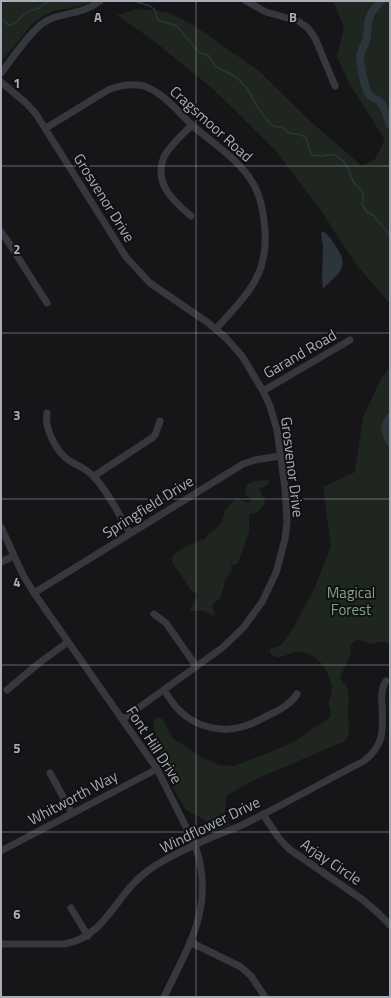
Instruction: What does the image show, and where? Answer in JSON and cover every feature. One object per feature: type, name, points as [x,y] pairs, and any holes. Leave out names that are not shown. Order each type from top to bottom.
[{"type":"street","points":[[1,73],[41,24],[55,17],[90,8],[100,1]]},
{"type":"street","points":[[246,1],[266,12],[298,21],[308,28],[315,38],[335,86]]},
{"type":"street","name":"Grosvenor Drive","points":[[1,82],[26,103],[36,114],[126,257],[150,283],[216,329],[234,346],[263,390],[274,417],[286,499],[287,522],[282,556],[276,573],[262,602],[243,628],[222,648],[122,719]]},
{"type":"street","name":"Cragsmoor Road","points":[[46,128],[108,90],[117,86],[135,84],[152,90],[161,96],[247,173],[260,198],[265,246],[261,268],[256,280],[249,290],[216,329]]},
{"type":"street","points":[[191,216],[172,199],[167,192],[161,176],[164,157],[192,125]]},
{"type":"street","points":[[1,232],[47,303]]},
{"type":"street","name":"Garand Road","points":[[263,390],[350,340]]},
{"type":"street","points":[[46,413],[47,428],[61,453],[70,461],[94,476],[130,533]]},
{"type":"street","points":[[94,476],[152,438],[160,421]]},
{"type":"street","name":"Springfield Drive","points":[[34,593],[243,464],[255,460],[280,456]]},
{"type":"street","name":"Font Hill Drive","points":[[1,527],[23,575],[34,593],[157,769],[195,845],[202,875],[203,897],[199,919],[190,942],[164,997]]},
{"type":"street","points":[[1,562],[14,556]]},
{"type":"street","points":[[154,614],[166,623],[196,666]]},
{"type":"street","points":[[7,690],[38,663],[68,642]]},
{"type":"street","name":"Windflower Drive","points":[[1,944],[64,944],[72,943],[88,936],[100,924],[133,884],[142,875],[159,864],[195,845],[232,830],[364,761],[375,751],[382,736],[381,697],[383,685],[386,681]]},
{"type":"street","points":[[164,690],[182,713],[194,722],[215,729],[224,729],[250,724],[285,706],[297,694]]},
{"type":"street","name":"Whitworth Way","points":[[1,850],[157,769]]},
{"type":"street","points":[[50,773],[72,813]]},
{"type":"street","name":"Arjay Circle","points":[[263,814],[278,837],[289,849],[363,900],[390,925]]},
{"type":"street","points":[[70,908],[88,936]]},
{"type":"street","points":[[190,942],[241,967],[251,976],[265,997]]},
{"type":"green space","points":[[1,1],[91,1],[78,6],[54,11],[37,20],[1,62]]},
{"type":"green space","points":[[333,1],[390,1],[390,304],[355,263],[320,209],[275,150],[213,89],[154,41],[117,15],[137,9],[167,12],[192,24],[259,71],[311,122],[362,166],[375,159],[385,140],[349,83],[337,57],[344,27]]},
{"type":"green space","name":"Magical Forest","points":[[390,367],[390,643],[380,642],[371,644],[357,639],[350,646],[351,654],[340,677],[347,688],[349,695],[349,731],[345,741],[254,780],[226,796],[225,812],[230,825],[214,831],[203,819],[186,810],[173,788],[161,756],[153,723],[158,717],[162,719],[173,738],[199,756],[219,765],[233,766],[297,740],[330,717],[329,703],[332,686],[326,670],[320,661],[311,655],[301,652],[276,657],[270,652],[270,649],[280,646],[286,639],[315,587],[331,546],[323,487],[355,472],[363,417],[381,379]]},
{"type":"green space","points":[[269,481],[269,484],[258,490],[261,491],[265,503],[257,513],[250,514],[249,532],[239,560],[237,564],[231,565],[232,570],[225,581],[221,598],[212,605],[215,615],[214,616],[203,611],[191,611],[190,609],[198,595],[190,590],[172,562],[172,557],[187,546],[205,539],[207,535],[217,528],[222,522],[225,510],[236,499],[249,503],[252,500],[245,494],[245,490],[251,482]]},
{"type":"shaded area","points":[[323,231],[337,248],[343,261],[340,271],[323,289],[323,246],[321,233]]},
{"type":"waterway","points":[[1,20],[4,20],[8,25],[11,25],[27,12],[39,8],[49,1]]},
{"type":"waterway","points":[[134,1],[150,6],[155,10],[158,20],[177,26],[196,49],[201,53],[208,55],[215,66],[236,77],[247,88],[258,108],[271,125],[282,127],[289,133],[304,136],[312,155],[321,156],[332,154],[341,159],[348,168],[353,182],[362,191],[362,204],[367,212],[374,216],[390,235]]},
{"type":"waterway","points":[[381,1],[370,16],[366,40],[360,58],[367,91],[370,96],[378,100],[382,105],[386,111],[390,125]]},
{"type":"waterway","points":[[390,417],[385,427],[390,442]]}]
